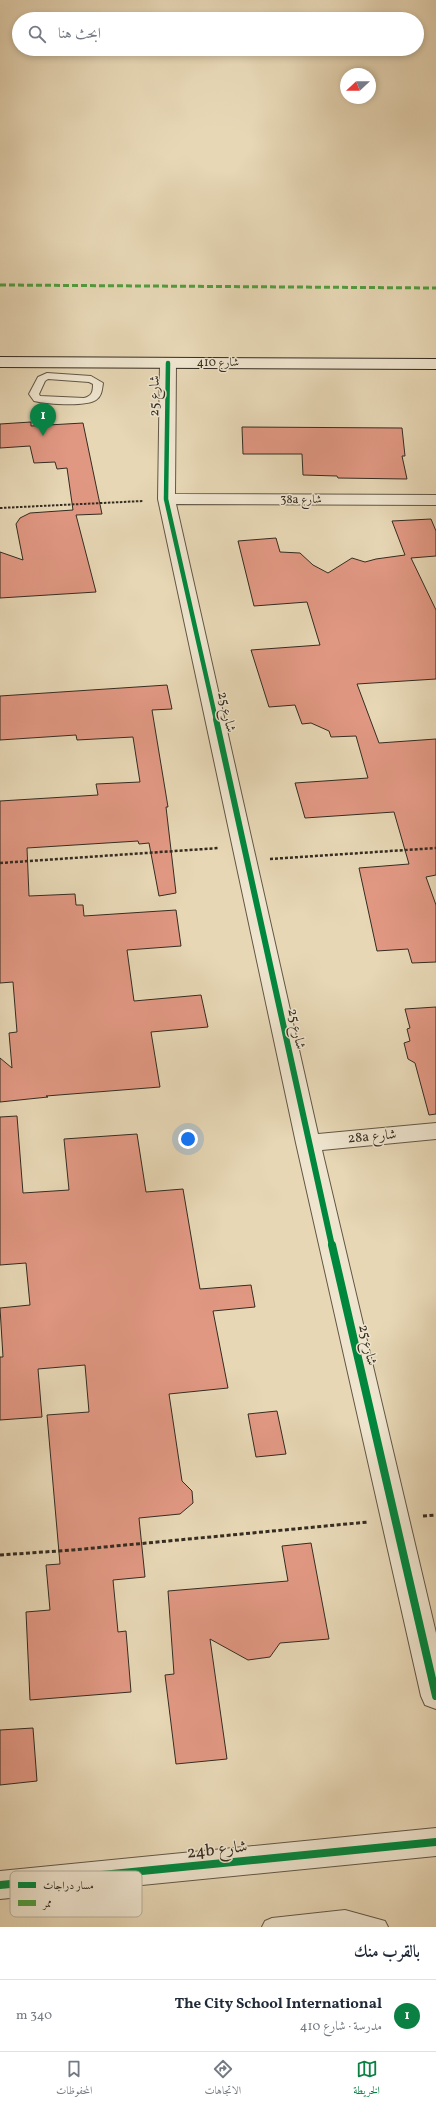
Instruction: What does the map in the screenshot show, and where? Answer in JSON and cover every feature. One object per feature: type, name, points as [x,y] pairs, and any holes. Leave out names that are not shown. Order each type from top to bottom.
[{"type":"street","name":"شارع 410","points":[[0,362],[47,369],[168,363],[436,364]]},
{"type":"street","name":"شارع 25","points":[[168,363],[166,499],[246,854],[308,1143],[436,1696]]},
{"type":"street","name":"38a شارع","points":[[166,499],[436,500]]},
{"type":"street","name":"28a شارع","points":[[308,1143],[436,1131]]},
{"type":"street","name":"24b شارع","points":[[142,1871],[436,1842]]},
{"type":"street","name":"24b شارع","points":[[0,1885],[10,1884]]},
{"type":"lane","points":[[47,369],[90,379],[98,383],[96,395],[90,400],[84,401],[37,399],[34,397],[34,394],[47,369]]},
{"type":"lane","points":[[272,1927],[345,1919],[378,1927]]},
{"type":"path","points":[[0,508],[166,499]]},
{"type":"path","points":[[0,864],[436,848]]},
{"type":"path","points":[[0,1555],[81,1549],[436,1515]]},
{"type":"building","points":[[31,422],[31,426],[83,423],[102,514],[76,515],[96,592],[0,598],[0,552],[23,560],[16,524],[20,518],[30,513],[73,510],[67,468],[57,469],[55,462],[34,463],[30,446],[0,448],[0,424]]},
{"type":"building","points":[[242,427],[402,428],[405,456],[402,456],[407,479],[338,478],[337,476],[303,475],[302,454],[243,454]]},
{"type":"building","points":[[431,519],[436,531],[436,556],[411,558],[436,610],[436,679],[357,684],[379,743],[436,739],[436,875],[426,877],[436,905],[436,962],[412,963],[408,949],[377,951],[359,868],[409,864],[394,812],[305,818],[295,783],[368,778],[356,736],[331,737],[329,731],[311,723],[302,724],[295,705],[269,707],[251,650],[320,645],[307,602],[254,606],[238,541],[276,538],[280,552],[300,553],[313,565],[328,573],[352,558],[365,562],[405,555],[392,521]]},
{"type":"building","points":[[167,685],[172,709],[152,710],[168,807],[166,807],[176,893],[159,896],[149,843],[139,844],[138,841],[27,848],[29,896],[75,894],[76,905],[83,905],[84,916],[176,910],[181,946],[127,950],[134,1001],[201,995],[208,1027],[151,1032],[160,1087],[46,1096],[48,1097],[0,1102],[0,1058],[12,1068],[9,1033],[17,1032],[13,982],[0,983],[0,801],[98,795],[96,784],[140,782],[133,737],[77,740],[76,735],[0,740],[0,696]]},
{"type":"building","points":[[436,1007],[436,1114],[429,1115],[415,1063],[408,1059],[404,1043],[410,1041],[407,1029],[410,1028],[405,1009]]},
{"type":"building","points":[[17,1116],[23,1193],[69,1190],[64,1139],[137,1134],[146,1192],[183,1189],[200,1289],[251,1285],[255,1307],[213,1311],[228,1388],[169,1394],[182,1481],[192,1491],[193,1503],[180,1514],[139,1518],[145,1577],[113,1580],[118,1632],[126,1631],[131,1692],[30,1700],[26,1612],[50,1610],[46,1565],[60,1564],[47,1415],[89,1412],[85,1365],[38,1369],[42,1417],[0,1420],[0,1357],[3,1357],[0,1308],[30,1305],[26,1263],[0,1265],[0,1117]]},
{"type":"building","points":[[277,1411],[286,1454],[256,1457],[248,1414]]},
{"type":"building","points":[[311,1543],[329,1639],[280,1643],[270,1657],[248,1660],[210,1639],[227,1759],[176,1764],[165,1675],[174,1674],[168,1591],[288,1581],[282,1546]]},
{"type":"building","points":[[33,1728],[37,1781],[0,1785],[0,1730]]},
{"type":"marked path","points":[[0,285],[436,288]]},
{"type":"cycle path","points":[[168,363],[166,499],[244,846],[308,1143],[436,1696]]},
{"type":"cycle path","points":[[142,1871],[436,1842]]},
{"type":"cycle path","points":[[0,1885],[10,1884]]},
{"type":"place","name":"The City School International","points":[[43,436]]}]
